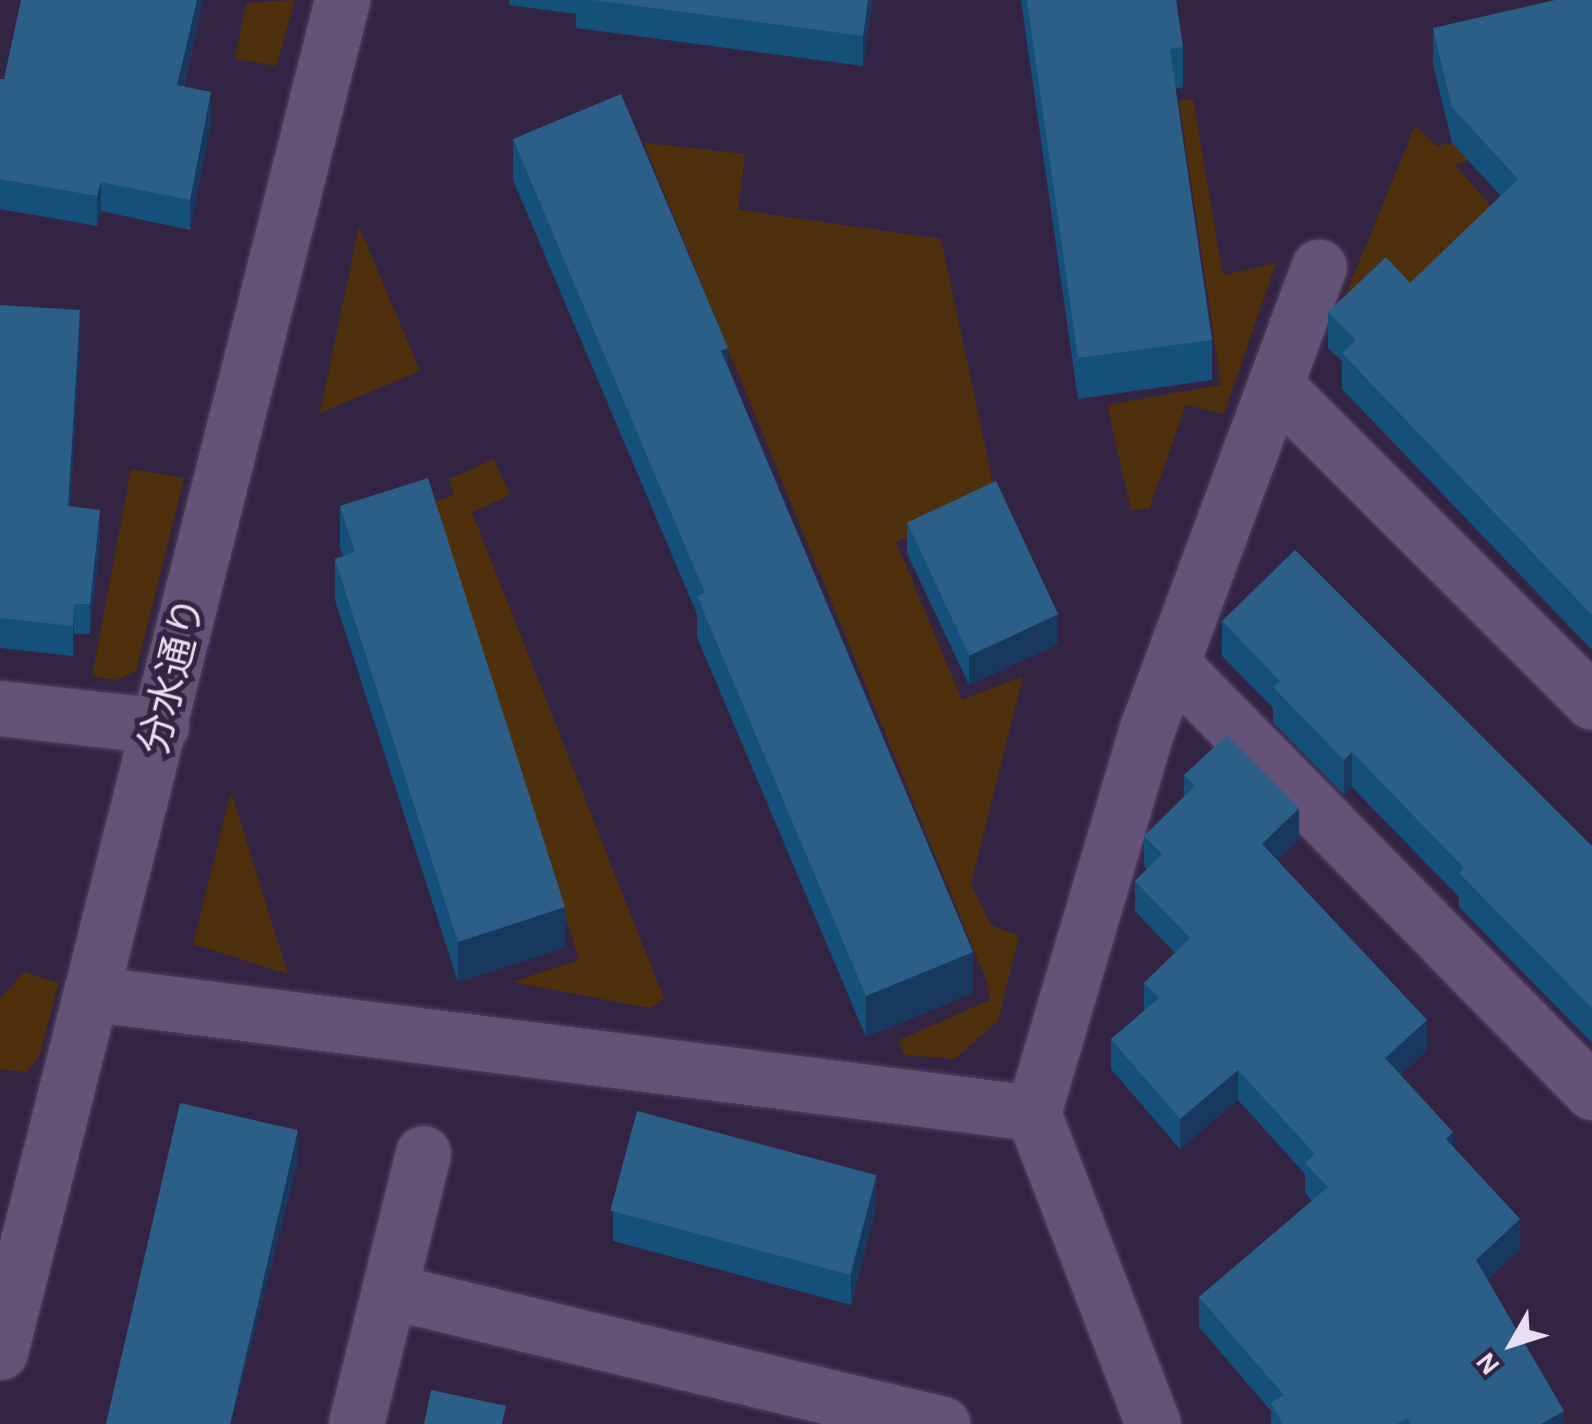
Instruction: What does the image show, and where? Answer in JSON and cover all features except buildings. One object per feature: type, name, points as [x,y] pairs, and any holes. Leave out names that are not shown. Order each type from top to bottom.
[{"type":"street","name":"分水通り","points":[[4,1323],[95,994],[342,0]]},
{"type":"street","points":[[1153,1424],[1032,1114],[1172,664],[1320,267]]},
{"type":"street","points":[[1277,387],[1592,702]]},
{"type":"street","points":[[1172,664],[1592,1092]]},
{"type":"street","points":[[0,708],[161,726]]},
{"type":"street","points":[[95,994],[1032,1114]]},
{"type":"street","points":[[356,1424],[423,1153]]},
{"type":"street","points":[[389,1291],[851,1413],[942,1424]]},
{"type":"shaded area","points":[[295,0],[276,66],[235,59],[246,3]]},
{"type":"shaded area","points":[[1193,99],[1223,275],[1276,263],[1224,414],[1186,405],[1149,509],[1131,510],[1107,405],[1221,385],[1179,101]]},
{"type":"shaded area","points":[[1592,111],[1592,131],[1454,164],[1500,216],[1410,308],[1334,323],[1415,126],[1437,146]]},
{"type":"shaded area","points":[[644,143],[745,154],[738,210],[941,239],[996,497],[896,542],[962,700],[1023,676],[971,884],[991,925],[1019,936],[998,1021],[955,1059],[904,1055],[899,1040],[990,1000],[987,982]]},
{"type":"shaded area","points":[[359,226],[420,371],[320,413]]},
{"type":"shaded area","points":[[494,459],[510,495],[472,512],[664,999],[650,1008],[512,982],[579,960],[436,518],[362,529],[454,495],[449,479]]},
{"type":"shaded area","points":[[131,469],[184,478],[136,671],[117,680],[92,676]]},
{"type":"shaded area","points":[[231,792],[288,974],[193,944]]},
{"type":"shaded area","points":[[24,972],[59,983],[39,1057],[26,1072],[0,1069],[0,999]]}]
